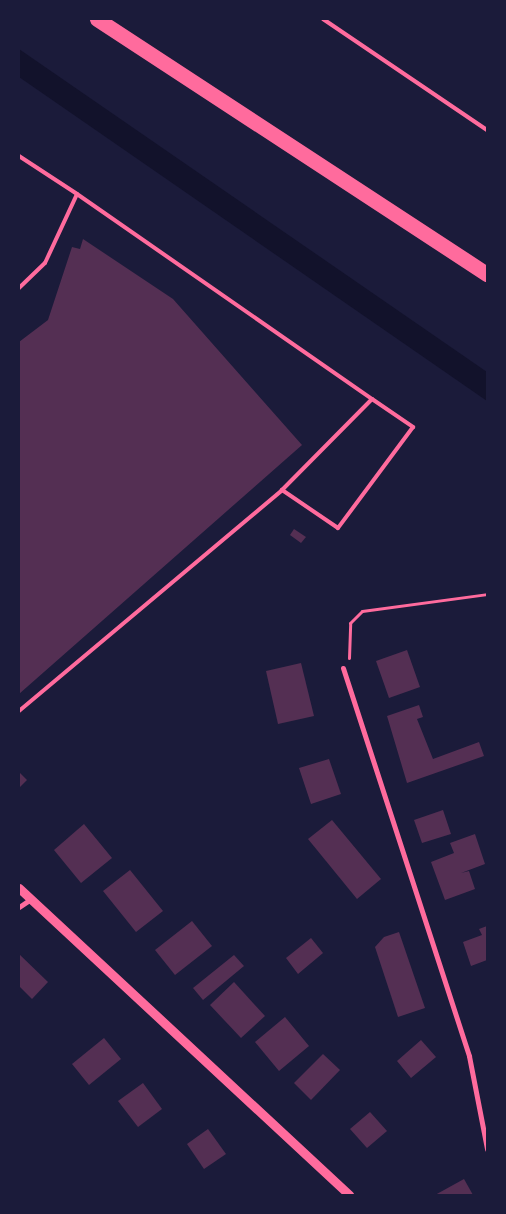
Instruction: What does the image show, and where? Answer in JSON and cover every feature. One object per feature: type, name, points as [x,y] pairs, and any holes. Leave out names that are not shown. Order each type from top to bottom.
[{"type":"highway","points":[[97,19],[487,274]]},
{"type":"street","points":[[343,668],[469,1056],[487,1149]]},
{"type":"street","points":[[19,888],[346,1194]]},
{"type":"street","points":[[19,908],[32,899]]},
{"type":"lane","points":[[323,19],[487,130]]},
{"type":"lane","points":[[19,156],[77,194],[412,427],[338,528],[282,490]]},
{"type":"lane","points":[[19,288],[45,263],[77,194]]},
{"type":"lane","points":[[19,711],[282,490],[372,399]]},
{"type":"path","points":[[343,668],[349,663],[350,623],[362,610],[487,594]]},
{"type":"shaded area","points":[[19,49],[487,372],[487,401],[19,77]]},
{"type":"building","points":[[83,239],[173,299],[302,445],[19,694],[19,342],[48,320],[72,247],[80,249]]},
{"type":"building","points":[[294,529],[306,537],[301,543],[290,535]]},
{"type":"building","points":[[407,650],[420,687],[389,698],[376,661]]},
{"type":"building","points":[[301,663],[314,716],[278,724],[266,671]]},
{"type":"building","points":[[419,705],[423,717],[417,719],[433,759],[479,742],[484,756],[407,783],[387,716]]},
{"type":"building","points":[[329,759],[341,794],[311,804],[299,768]]},
{"type":"building","points":[[19,772],[27,780],[19,788]]},
{"type":"building","points":[[443,810],[451,834],[422,843],[414,820]]},
{"type":"building","points":[[332,820],[381,879],[357,899],[308,839]]},
{"type":"building","points":[[84,824],[112,858],[81,883],[54,850]]},
{"type":"building","points":[[475,834],[485,864],[461,873],[469,871],[475,889],[445,900],[431,862],[454,853],[450,843]]},
{"type":"building","points":[[130,870],[163,911],[136,932],[103,891]]},
{"type":"building","points":[[192,921],[212,946],[175,975],[155,950]]},
{"type":"building","points":[[487,926],[487,960],[471,966],[463,942],[482,935],[479,929]]},
{"type":"building","points":[[399,932],[425,1008],[398,1017],[375,947],[384,937]]},
{"type":"building","points":[[311,938],[323,953],[298,974],[286,958]]},
{"type":"building","points":[[19,954],[48,982],[32,999],[19,986]]},
{"type":"building","points":[[234,955],[244,966],[203,1000],[193,988]]},
{"type":"building","points":[[234,982],[265,1016],[241,1038],[210,1005]]},
{"type":"building","points":[[285,1017],[309,1046],[279,1071],[255,1042]]},
{"type":"building","points":[[104,1038],[121,1059],[89,1085],[72,1064]]},
{"type":"building","points":[[421,1040],[436,1057],[411,1078],[397,1061]]},
{"type":"building","points":[[323,1054],[340,1070],[311,1100],[294,1083]]},
{"type":"building","points":[[143,1083],[162,1109],[138,1127],[118,1101]]},
{"type":"building","points":[[370,1112],[387,1131],[367,1148],[350,1129]]},
{"type":"building","points":[[208,1129],[226,1154],[204,1169],[187,1144]]},
{"type":"building","points":[[464,1179],[473,1195],[435,1195]]}]
